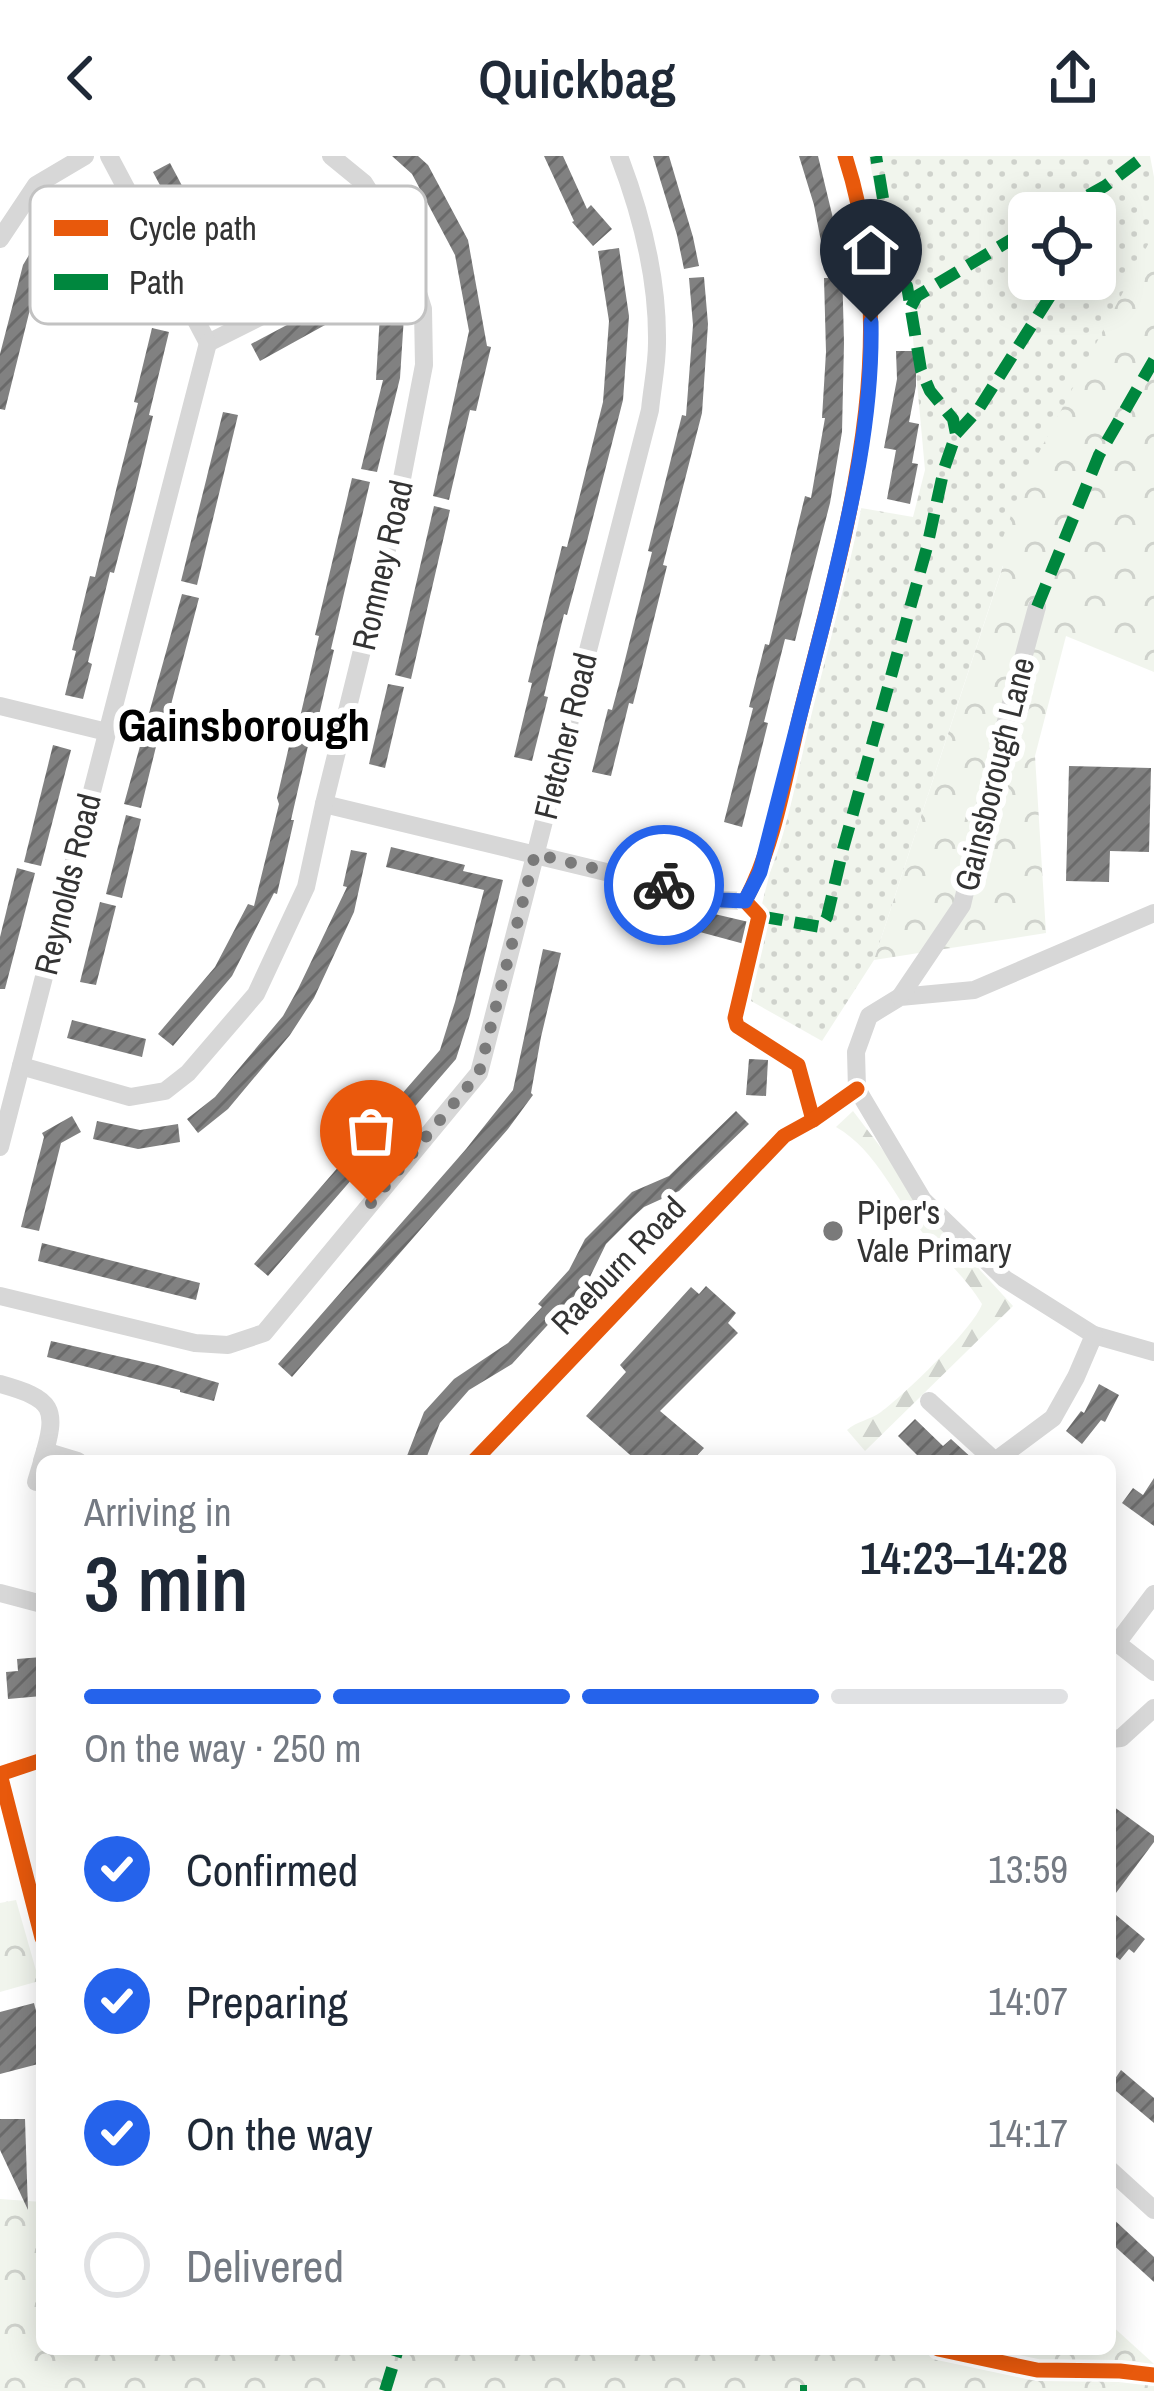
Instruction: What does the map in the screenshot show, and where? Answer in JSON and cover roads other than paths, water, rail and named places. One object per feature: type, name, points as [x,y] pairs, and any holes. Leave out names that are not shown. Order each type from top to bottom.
[{"type":"street","points":[[35,186],[85,156]]},
{"type":"street","points":[[110,156],[126,186]]},
{"type":"street","name":"Romney Road","points":[[332,156],[366,186]]},
{"type":"street","name":"Fletcher Road","points":[[0,1296],[195,1343],[228,1345],[264,1333],[479,1073],[650,410],[657,345],[653,277],[639,208],[614,156]]},
{"type":"street","points":[[324,804],[722,900],[745,901],[760,872],[854,496],[867,413],[870,292],[845,156]]},
{"type":"street","points":[[0,239],[30,194]]},
{"type":"street","points":[[198,324],[208,343],[246,324]]},
{"type":"street","name":"Romney Road","points":[[21,1066],[130,1097],[164,1091],[188,1073],[256,994],[306,887],[394,525],[424,365],[423,324]]},
{"type":"street","name":"Reynolds Road","points":[[0,1147],[208,343]]},
{"type":"street","name":"Gainsborough Lane","points":[[1037,607],[962,905],[900,997],[869,1016],[856,1052],[857,1089],[922,1200],[1005,1279],[1094,1335]]},
{"type":"street","points":[[0,706],[107,732]]},
{"type":"street","points":[[900,997],[974,990],[1154,914]]},
{"type":"street","name":"Raeburn Road","points":[[480,1455],[784,1136],[813,1120]]},
{"type":"street","points":[[1003,1455],[1053,1418],[1094,1335],[1154,1352]]},
{"type":"street","points":[[0,1384],[35,1394],[48,1406],[51,1418],[43,1455]]},
{"type":"street","points":[[929,1401],[988,1455]]},
{"type":"street","points":[[0,1593],[36,1602]]},
{"type":"street","points":[[1116,1639],[1154,1594]]},
{"type":"street","points":[[1116,1643],[1154,1672]]},
{"type":"street","points":[[1116,1738],[1154,1708]]},
{"type":"street","points":[[36,1762],[0,1774],[36,1915]]},
{"type":"street","points":[[1116,2175],[1154,2210]]},
{"type":"place","name":"Piper's Vale Primary","points":[[833,1231]]},
{"type":"district","name":"Gainsborough","points":[[244,725]]}]
